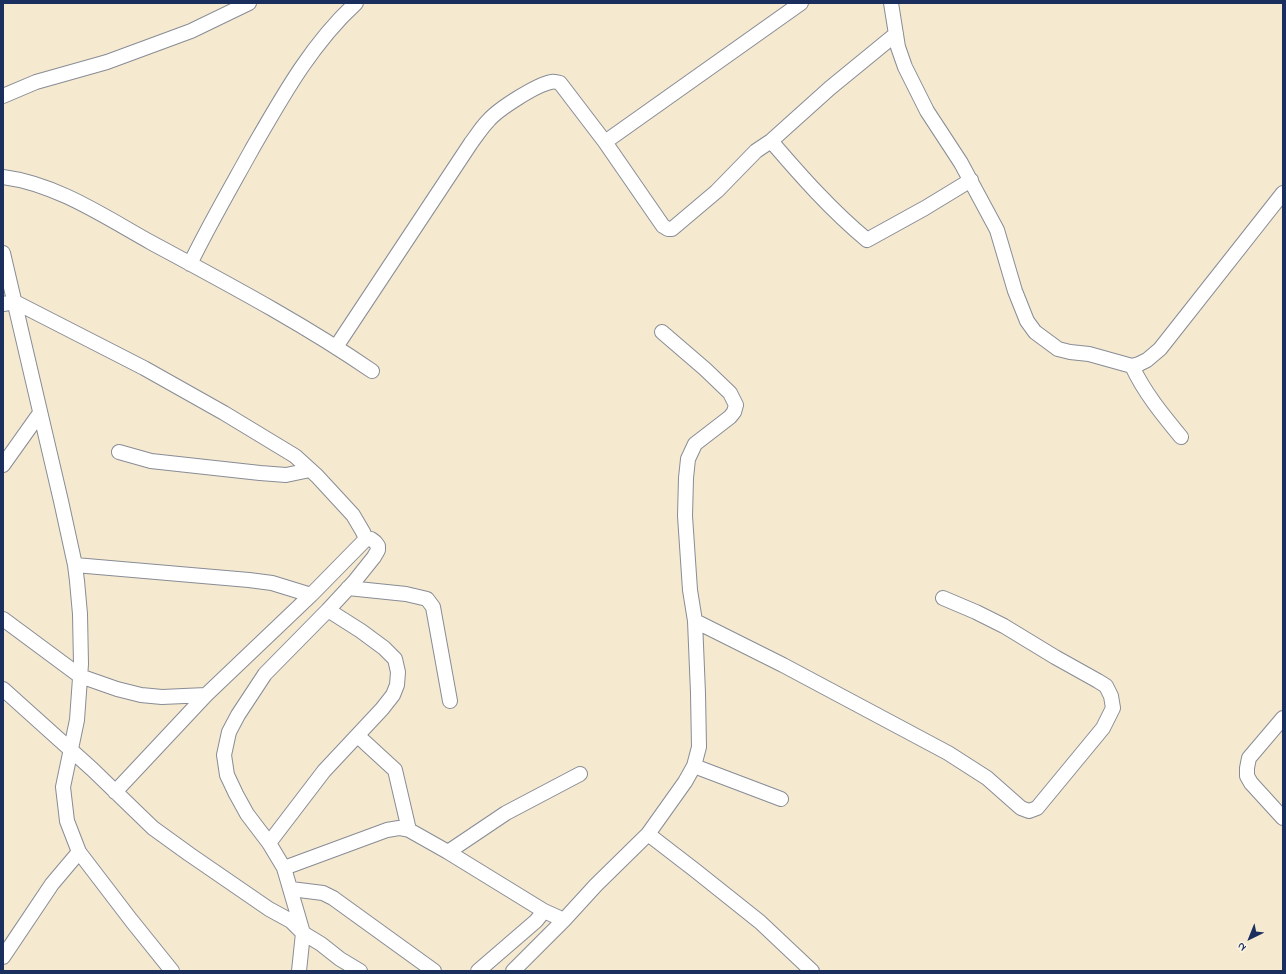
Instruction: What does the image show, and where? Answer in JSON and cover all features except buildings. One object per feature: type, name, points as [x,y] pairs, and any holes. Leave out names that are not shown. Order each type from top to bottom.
[{"type":"street","points":[[3,96],[36,82],[107,62],[191,31],[249,3]]},
{"type":"street","points":[[190,264],[214,216],[288,87],[301,67],[339,20],[355,3]]},
{"type":"street","points":[[605,142],[801,3]]},
{"type":"street","points":[[891,3],[898,47],[905,67],[927,111],[942,132],[971,180],[997,230],[1015,291],[1027,321],[1035,332],[1058,349],[1090,354],[1132,366],[1146,360],[1160,349],[1283,193]]},
{"type":"street","points":[[336,347],[465,152],[489,120],[505,107],[532,90],[553,81],[560,83],[605,142],[663,226],[668,229],[672,229],[717,191],[756,151],[771,141],[830,88],[896,34]]},
{"type":"street","points":[[771,141],[812,189],[846,223],[867,240],[925,208],[971,180]]},
{"type":"street","points":[[3,177],[36,184],[68,197],[336,347],[372,371]]},
{"type":"street","points":[[3,253],[9,303],[18,319],[75,565],[80,614],[80,676],[77,720],[64,778],[63,798],[68,821],[79,852],[130,920],[172,971]]},
{"type":"street","points":[[9,303],[144,368],[218,409],[295,456],[353,515],[360,525],[366,540]]},
{"type":"street","points":[[513,971],[564,920],[596,885],[648,834],[685,782],[694,766],[699,747],[695,621],[690,590],[685,516],[688,459],[695,444],[730,417],[734,412],[736,404],[730,393],[662,332]]},
{"type":"street","points":[[1132,366],[1140,384],[1160,412],[1181,437]]},
{"type":"street","points":[[3,465],[40,413]]},
{"type":"street","points":[[119,452],[151,461],[260,473],[286,475],[310,470]]},
{"type":"street","points":[[115,792],[206,695],[311,595],[366,540],[371,539],[375,542],[378,546],[378,550],[374,557],[328,610],[265,674],[229,732],[224,755],[227,775],[247,814],[269,843],[284,868],[303,933],[299,971]]},
{"type":"street","points":[[75,565],[257,581],[272,583],[311,595]]},
{"type":"street","points":[[348,588],[406,594],[427,599],[433,607],[450,701]]},
{"type":"street","points":[[695,621],[783,665],[948,753],[987,778],[1021,808],[1029,811],[1038,808],[1103,728],[1113,708],[1112,696],[1106,686],[1004,626],[943,598]]},
{"type":"street","points":[[269,843],[324,771],[358,736],[393,696],[396,685],[398,672],[395,660],[384,648],[328,610]]},
{"type":"street","points":[[3,620],[80,676],[116,689],[140,695],[162,697],[206,695]]},
{"type":"street","points":[[3,689],[71,750],[153,828],[269,909],[291,921],[303,933],[360,971]]},
{"type":"street","points":[[1283,718],[1249,758],[1247,776],[1251,784],[1283,818]]},
{"type":"street","points":[[358,736],[395,770],[409,830]]},
{"type":"street","points":[[694,766],[781,799]]},
{"type":"street","points":[[448,852],[506,813],[580,774]]},
{"type":"street","points":[[284,868],[387,830],[399,828],[409,830],[448,852],[544,911],[564,920]]},
{"type":"street","points":[[648,834],[760,922],[812,971]]},
{"type":"street","points":[[5,950],[52,884],[79,852]]},
{"type":"street","points":[[290,889],[323,893],[333,898],[434,971]]},
{"type":"street","points":[[478,971],[536,921],[544,911]]}]
